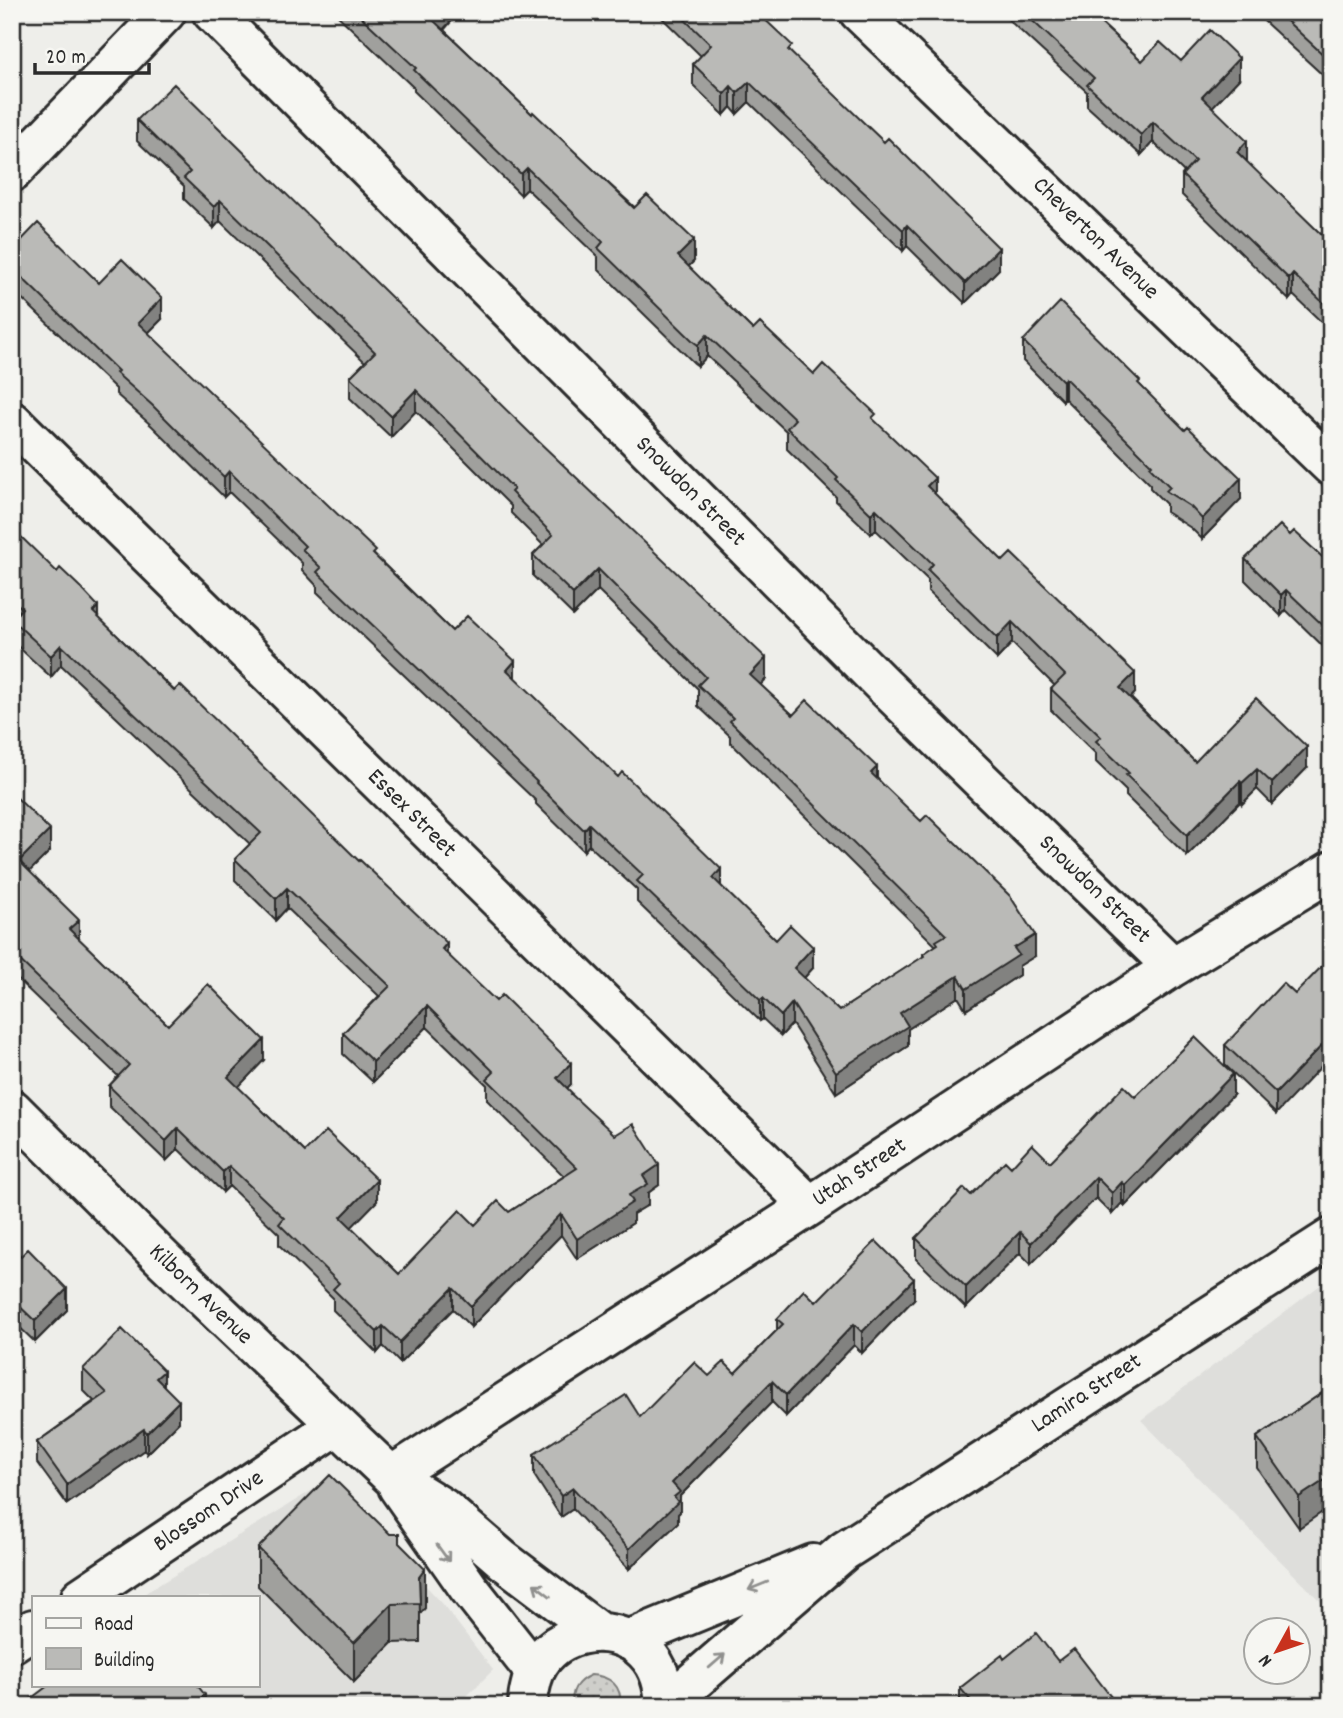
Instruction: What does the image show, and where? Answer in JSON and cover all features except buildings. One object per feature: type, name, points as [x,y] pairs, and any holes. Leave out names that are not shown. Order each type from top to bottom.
[{"type":"street","points":[[12,172],[166,12]]},
{"type":"street","name":"Snowdon Street","points":[[212,12],[873,675],[1172,967]]},
{"type":"street","name":"Cheverton Avenue","points":[[859,12],[1331,466]]},
{"type":"street","name":"Essex Street","points":[[12,421],[810,1206]]},
{"type":"street","name":"Utah Street","points":[[391,1476],[810,1206],[1172,967],[1331,871]]},
{"type":"street","name":"Kilborn Avenue","points":[[12,1109],[174,1270],[391,1476],[443,1508],[503,1560],[613,1635],[645,1651],[664,1686],[665,1706]]},
{"type":"street","name":"Lamira Street","points":[[665,1706],[844,1551],[1331,1238]]},
{"type":"street","name":"Blossom Drive","points":[[82,1596],[337,1426]]},
{"type":"street","name":"Kilborn Avenue","points":[[391,1476],[468,1587],[529,1695]]},
{"type":"street","name":"Lamira Street","points":[[529,1695],[549,1650],[571,1636],[613,1635],[844,1551]]},
{"type":"street","points":[[12,1643],[32,1630]]},
{"type":"shaded area","points":[[1331,1277],[1331,1612],[1141,1420]]},
{"type":"shaded area","points":[[327,1481],[442,1603],[493,1670],[457,1706],[208,1706],[191,1686],[259,1686],[259,1596],[141,1596]]},
{"type":"shaded area","points":[[591,1675],[604,1677],[614,1683],[619,1693],[620,1706],[573,1706],[576,1687]]}]
